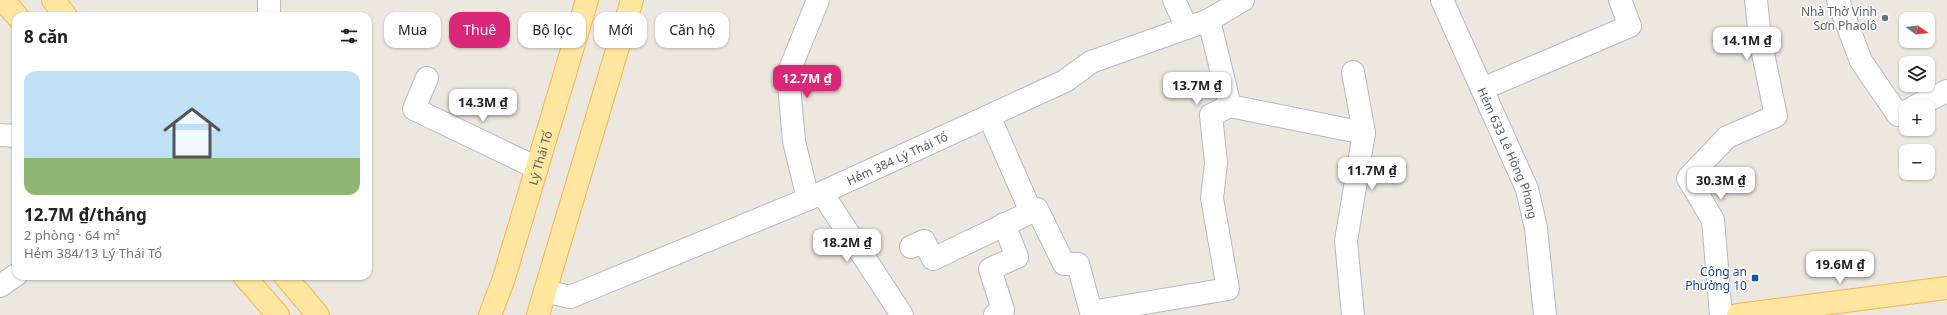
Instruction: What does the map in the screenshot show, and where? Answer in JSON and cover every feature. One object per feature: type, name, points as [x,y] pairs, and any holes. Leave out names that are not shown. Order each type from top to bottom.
[{"type":"main road","points":[[3,0],[14,12]]},
{"type":"main road","points":[[53,0],[63,12]]},
{"type":"main road","name":"Lý Thái Tổ","points":[[490,315],[498,298],[587,0]]},
{"type":"main road","points":[[538,315],[632,0]]},
{"type":"main road","points":[[247,280],[278,315]]},
{"type":"main road","points":[[288,280],[318,315]]},
{"type":"main road","points":[[1738,315],[1947,288]]},
{"type":"street","points":[[269,0],[269,12]]},
{"type":"street","points":[[818,0],[788,74],[794,141],[815,196],[902,315]]},
{"type":"street","points":[[1174,0],[1187,28]]},
{"type":"street","name":"Hẻm 384 Lý Thái Tổ","points":[[545,291],[570,297],[815,196],[1065,81],[1091,62],[1209,20],[1243,0]]},
{"type":"street","name":"Hẻm 633 Lê Hồng Phong","points":[[1442,0],[1527,189],[1536,228],[1545,315]]},
{"type":"street","points":[[1482,88],[1630,26],[1620,0]]},
{"type":"street","points":[[1720,315],[1712,220],[1688,178],[1727,137],[1776,116],[1760,39],[1756,0]]},
{"type":"street","points":[[1838,0],[1861,61],[1899,114]]},
{"type":"street","points":[[1209,20],[1230,106]]},
{"type":"street","points":[[1353,72],[1364,133],[1346,241],[1353,315]]},
{"type":"street","points":[[427,78],[414,108],[538,168]]},
{"type":"street","points":[[1928,100],[1947,91]]},
{"type":"street","points":[[910,247],[924,241],[934,259],[1037,209],[1064,264],[1078,264],[1091,312],[1148,309],[1228,289],[1212,198],[1216,163],[1212,115],[1230,106],[1364,133]]},
{"type":"street","points":[[989,116],[1031,212]]},
{"type":"street","points":[[0,135],[12,136]]},
{"type":"street","points":[[998,309],[990,269],[1017,257],[1004,224]]},
{"type":"street","points":[[0,286],[12,278]]},
{"type":"place","name":"Nhà Thờ Vinh Sơn Phaolô","points":[[1885,18]]},
{"type":"place","name":"Công an Phường 10","points":[[1755,278]]}]
